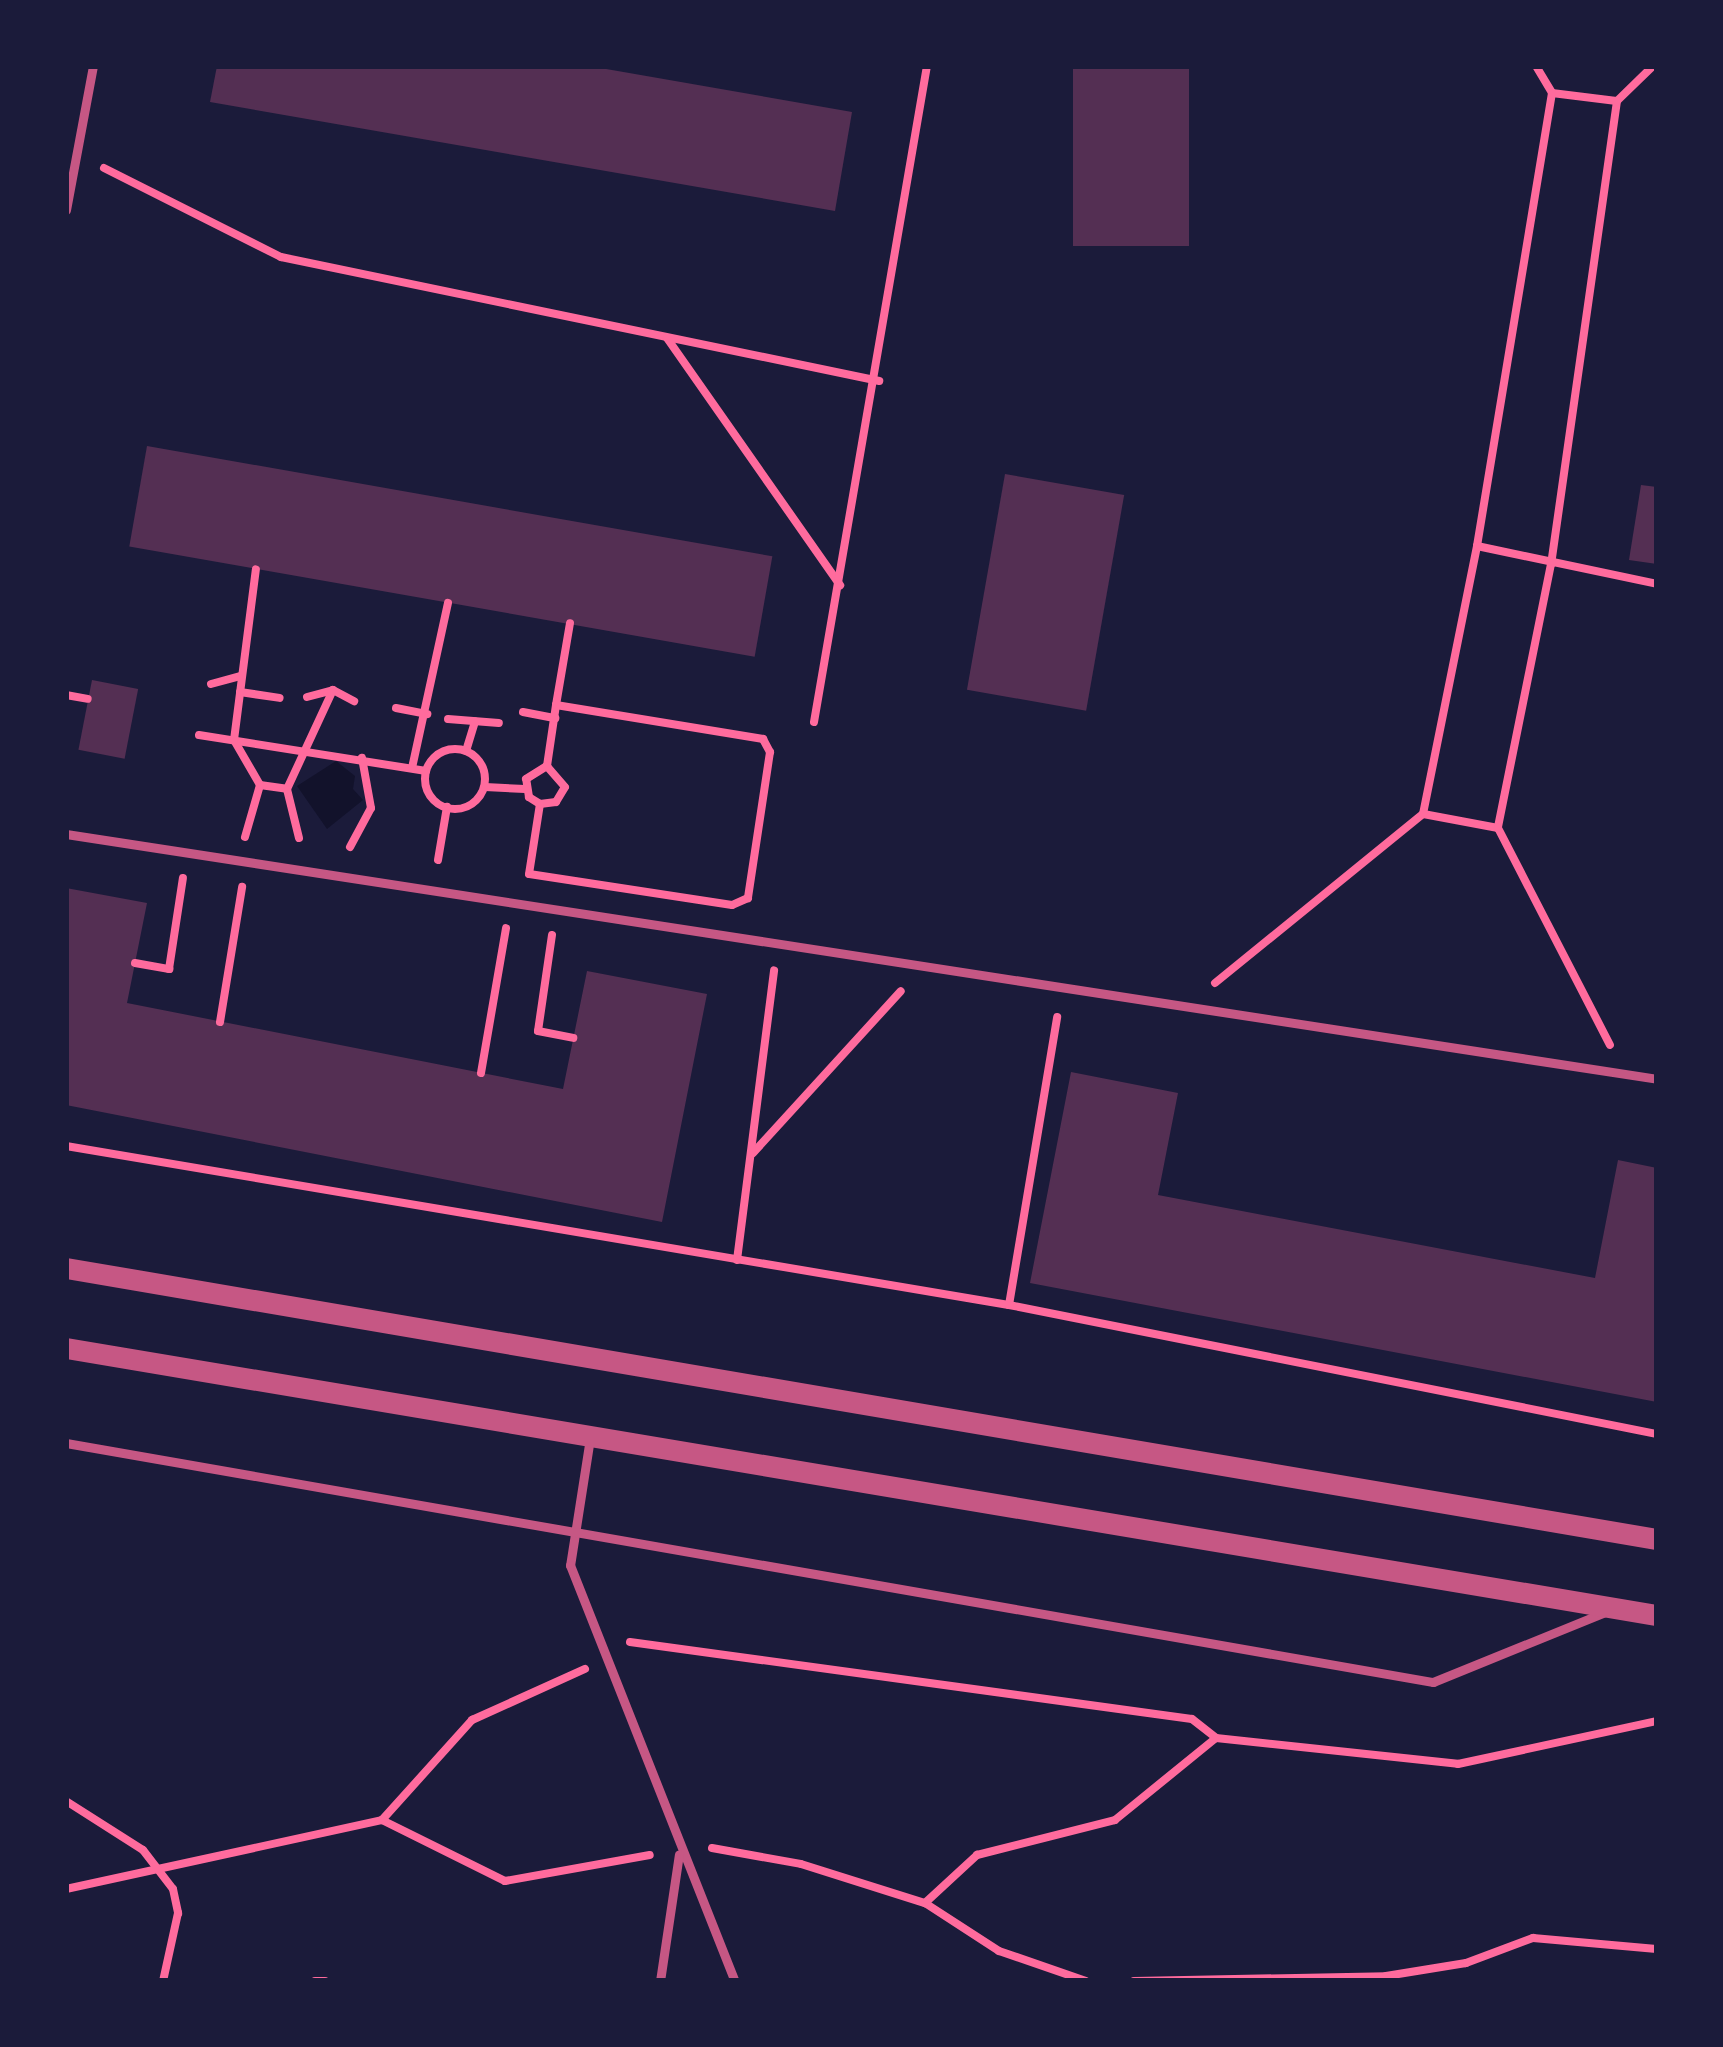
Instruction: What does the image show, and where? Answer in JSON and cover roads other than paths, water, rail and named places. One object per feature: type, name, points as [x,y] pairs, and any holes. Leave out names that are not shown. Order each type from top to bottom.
[{"type":"street","points":[[66,1268],[1657,1539]]},
{"type":"street","points":[[66,1348],[1657,1615]]},
{"type":"lane","points":[[66,210],[93,66]]},
{"type":"lane","points":[[66,834],[1657,1079]]},
{"type":"lane","points":[[590,1435],[570,1565],[603,1660],[735,1981]]},
{"type":"lane","points":[[66,1443],[576,1527],[1433,1682],[1613,1609]]},
{"type":"lane","points":[[660,1981],[680,1849]]}]
